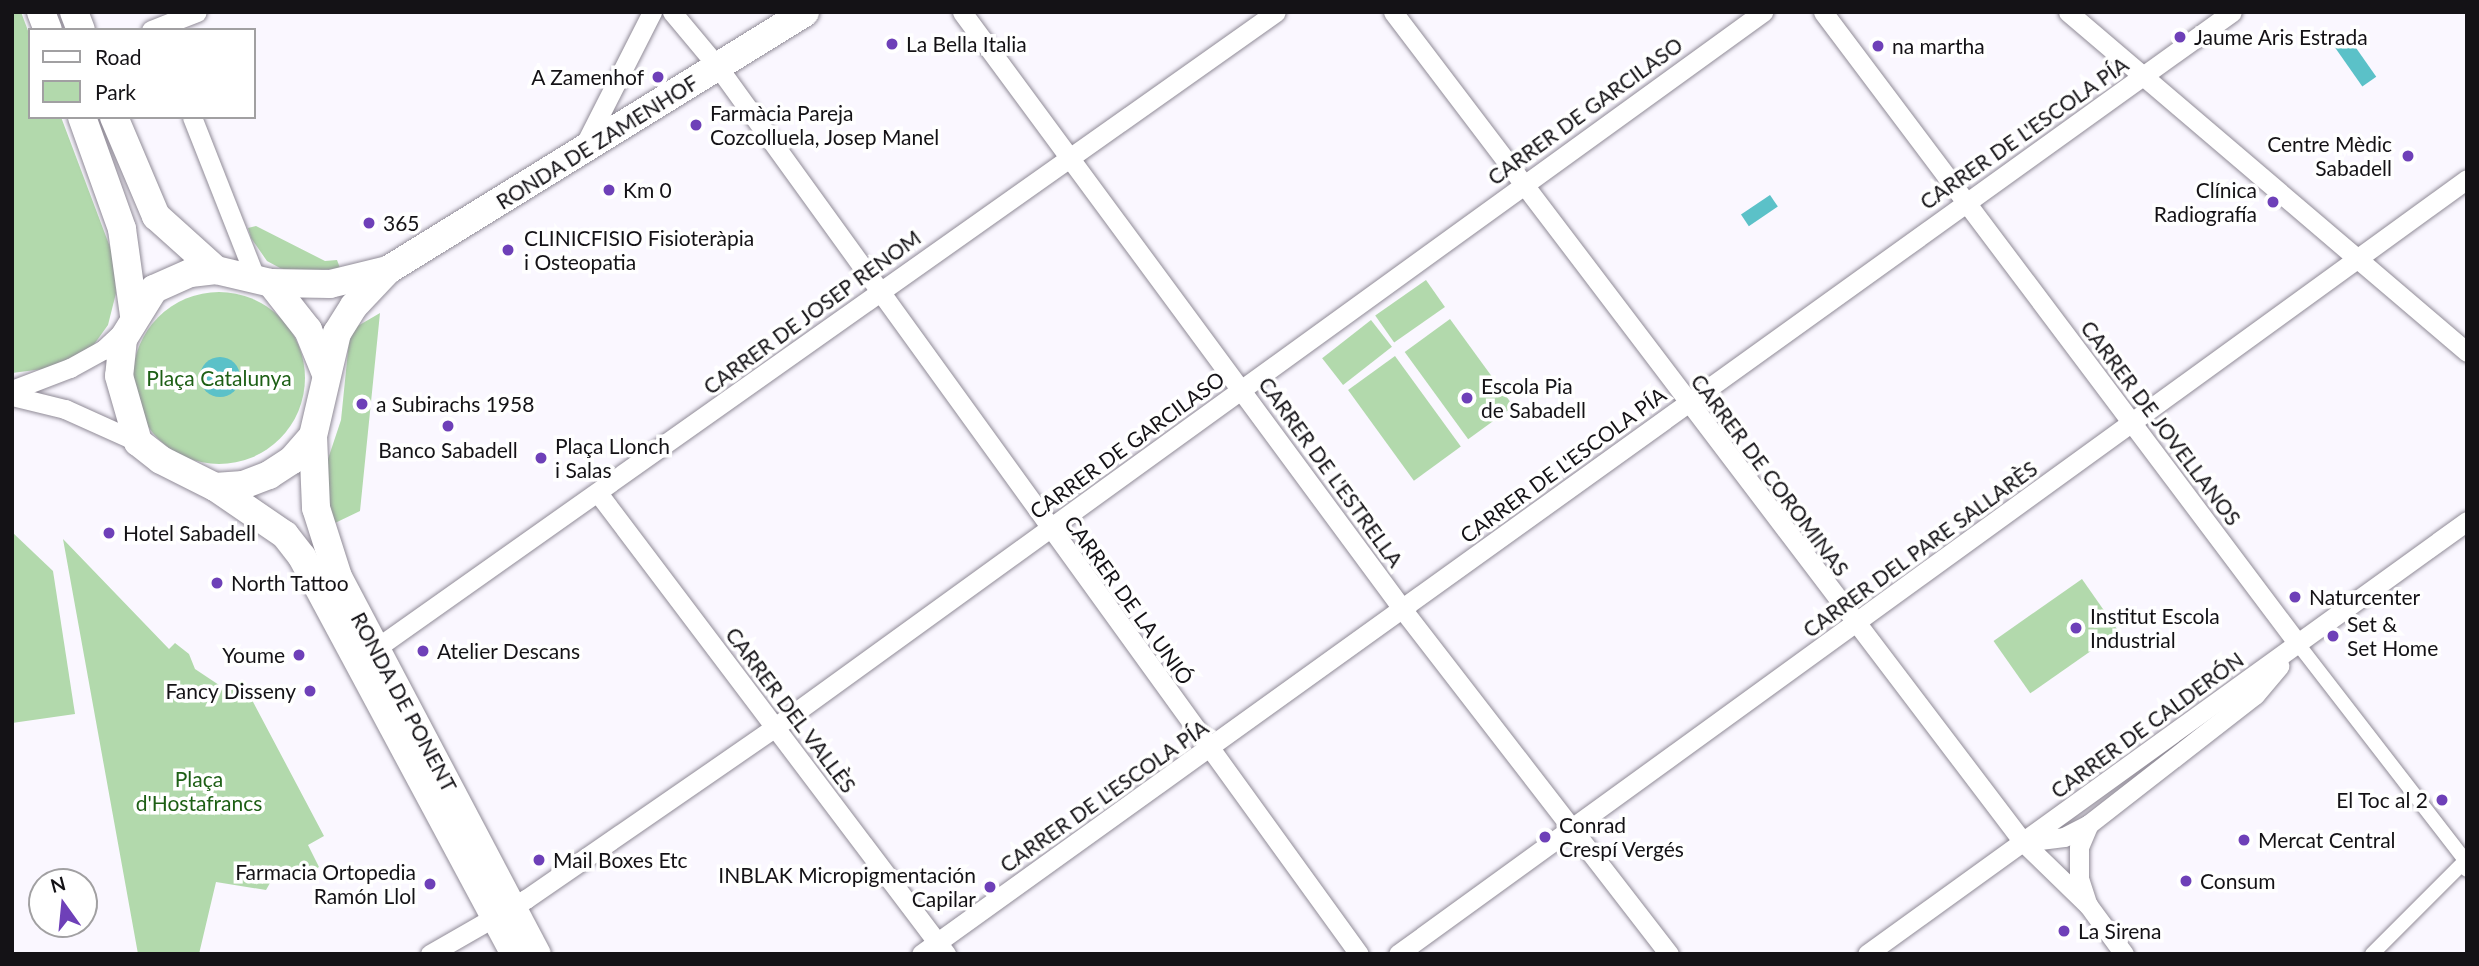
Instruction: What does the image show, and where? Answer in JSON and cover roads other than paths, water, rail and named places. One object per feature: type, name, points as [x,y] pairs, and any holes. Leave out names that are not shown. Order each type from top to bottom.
[{"type":"main road","name":"RONDA DE ZAMENHOF","points":[[326,374],[337,333],[354,306],[388,270],[805,12]]},
{"type":"main road","points":[[83,119],[122,229],[131,321],[119,376],[138,442],[162,460],[215,487],[243,485],[269,475],[292,460],[313,436],[326,374],[308,330],[263,280],[216,270],[170,279],[154,289],[131,321]]},
{"type":"main road","points":[[115,119],[156,216],[216,270]]},
{"type":"main road","name":"RONDA DE ZAMENHOF","points":[[263,280],[330,284],[388,270]]},
{"type":"main road","name":"RONDA DE PONENT","points":[[313,436],[321,530],[338,577],[504,913],[515,954]]},
{"type":"main road","name":"RONDA DE PONENT","points":[[215,487],[285,535],[302,557],[504,913],[537,954]]},
{"type":"street","points":[[155,25],[197,12]]},
{"type":"street","points":[[580,153],[652,12]]},
{"type":"street","name":"CARRER DE LA UNIÓ","points":[[672,12],[718,67],[878,293],[1359,954]]},
{"type":"street","name":"CARRER DE L'ESTRELLA","points":[[962,12],[1403,610],[1669,954]]},
{"type":"street","name":"CARRER DE JOSEP RENOM","points":[[375,649],[598,494],[1068,157],[1276,12]]},
{"type":"street","name":"CARRER DE COROMINAS","points":[[1393,12],[1524,183],[1686,403],[2023,842],[2088,905],[2124,954]]},
{"type":"street","name":"CARRER DE GARCILASO","points":[[430,954],[504,913],[775,727],[1763,12]]},
{"type":"street","name":"CARRER DE JOVELLANOS","points":[[1823,12],[2466,863]]},
{"type":"street","points":[[2068,12],[2467,352]]},
{"type":"street","name":"CARRER DE L'ESCOLA PÍA","points":[[935,950],[1686,403],[2232,12]]},
{"type":"street","points":[[193,119],[263,280]]},
{"type":"street","name":"CARRER DEL PARE SALLARÈS","points":[[1398,954],[2467,179]]},
{"type":"street","points":[[12,390],[70,368],[103,350],[131,321]]},
{"type":"street","points":[[12,396],[65,409],[138,442]]},
{"type":"street","name":"CARRER DEL VALLÈS","points":[[598,494],[775,727],[935,950]]},
{"type":"street","name":"CARRER DE CALDERÓN","points":[[1867,954],[2467,522]]},
{"type":"street","name":"CARRER DE CALDERÓN","points":[[2023,842],[2064,836],[2089,824],[2255,695],[2298,644]]},
{"type":"street","points":[[2088,905],[2079,879],[2079,847],[2089,824]]},
{"type":"street","points":[[2372,954],[2466,863]]},
{"type":"water","points":[[2347,35],[2376,77],[2362,87],[2333,45]]},
{"type":"water","points":[[1770,195],[1778,207],[1749,226],[1741,215]]},
{"type":"water","points":[[220,357],[234,363],[240,377],[234,391],[220,397],[206,391],[200,377],[206,363]]},
{"type":"place","name":"Jaume Aris Estrada","points":[[2180,37]]},
{"type":"place","name":"La Bella Italia","points":[[892,44]]},
{"type":"place","name":"na martha","points":[[1878,46]]},
{"type":"place","name":"A Zamenhof","points":[[658,77]]},
{"type":"place","name":"Farmàcia Pareja Cozcolluela, Josep Manel","points":[[696,125]]},
{"type":"place","name":"Centre Mèdic Sabadell","points":[[2408,156]]},
{"type":"place","name":"Km 0","points":[[609,190]]},
{"type":"place","name":"Clínica Radiografía","points":[[2273,202]]},
{"type":"place","name":"365","points":[[369,223]]},
{"type":"place","name":"CLINICFISIO Fisioteràpia i Osteopatia","points":[[508,250]]},
{"type":"place","name":"Escola Pia de Sabadell","points":[[1467,398]]},
{"type":"place","name":"a Subirachs 1958","points":[[362,404]]},
{"type":"place","name":"Banco Sabadell","points":[[448,426]]},
{"type":"place","name":"Plaça Llonch i Salas","points":[[541,458]]},
{"type":"place","name":"Hotel Sabadell","points":[[109,533]]},
{"type":"place","name":"North Tattoo","points":[[217,583]]},
{"type":"place","name":"Naturcenter","points":[[2295,597]]},
{"type":"place","name":"Institut Escola Industrial","points":[[2076,628]]},
{"type":"place","name":"Set & Set Home","points":[[2333,636]]},
{"type":"place","name":"Atelier Descans","points":[[423,651]]},
{"type":"place","name":"Youme","points":[[299,655]]},
{"type":"place","name":"Fancy Disseny","points":[[310,691]]},
{"type":"place","name":"El Toc al 2","points":[[2442,800]]},
{"type":"place","name":"Conrad Crespí Vergés","points":[[1545,837]]},
{"type":"place","name":"Mercat Central","points":[[2244,840]]},
{"type":"place","name":"Mail Boxes Etc","points":[[539,860]]},
{"type":"place","name":"Consum","points":[[2186,881]]},
{"type":"place","name":"Farmacia Ortopedia Ramón Llol","points":[[430,884]]},
{"type":"place","name":"INBLAK Micropigmentación Capilar","points":[[990,887]]},
{"type":"place","name":"La Sirena","points":[[2064,931]]},
{"type":"park label","name":"Plaça Catalunya","points":[[219,378]]},
{"type":"park label","name":"Plaça d'Hostafrancs","points":[[199,791]]}]
